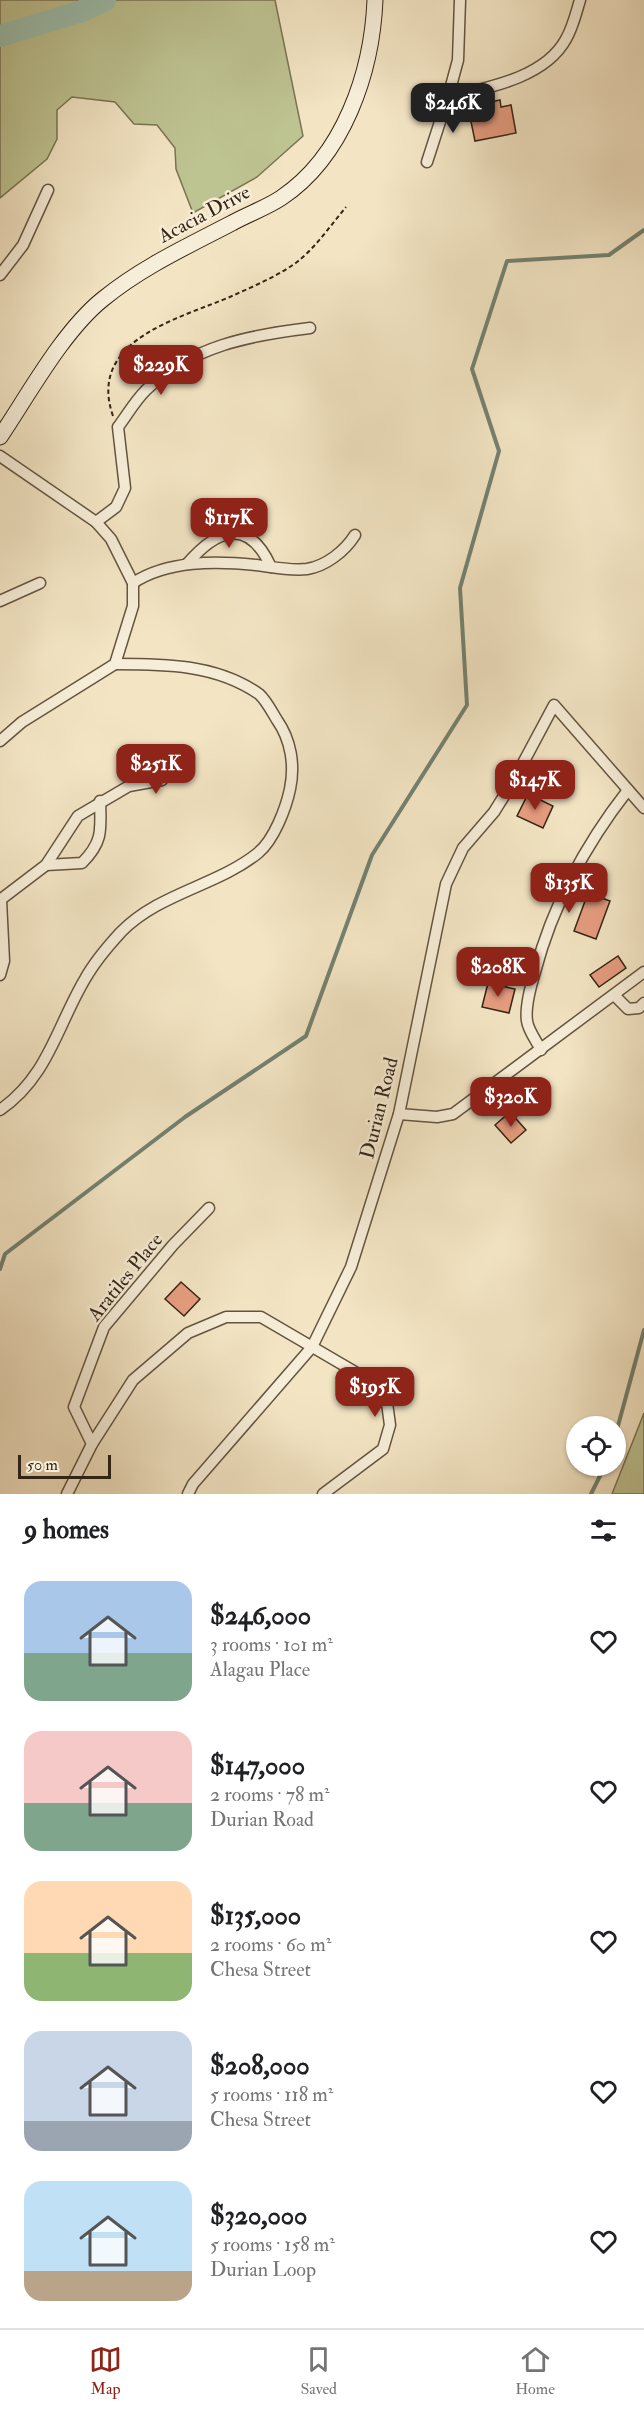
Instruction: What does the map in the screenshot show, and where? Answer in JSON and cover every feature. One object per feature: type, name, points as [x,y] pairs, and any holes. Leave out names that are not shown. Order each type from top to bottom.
[{"type":"street","name":"Acacia Drive","points":[[0,437],[79,322],[102,300],[136,274],[281,198],[315,169],[344,124],[361,82],[374,29],[375,0]]},
{"type":"street","points":[[427,162],[458,60],[460,0]]},
{"type":"street","points":[[448,97],[496,86],[525,75],[565,41],[580,0]]},
{"type":"street","points":[[0,275],[23,245],[48,190]]},
{"type":"street","points":[[96,522],[116,507],[125,488],[118,427],[145,391],[168,373],[210,349],[258,335],[310,328]]},
{"type":"street","points":[[0,456],[96,522],[111,539],[133,583],[133,606],[115,664]]},
{"type":"street","points":[[187,564],[207,542],[232,533],[248,538],[258,545],[271,567]]},
{"type":"street","points":[[133,583],[143,577],[187,564],[222,562],[308,569],[337,555],[355,535]]},
{"type":"street","points":[[0,601],[40,583]]},
{"type":"street","points":[[0,741],[22,722],[115,664],[172,664],[224,675],[260,695],[283,728],[294,768],[285,812],[260,852],[218,878],[161,902],[122,931],[86,977],[41,1070],[15,1100],[0,1110]]},
{"type":"street","name":"Durian Road","points":[[188,1494],[193,1484],[244,1423],[312,1347],[351,1267],[399,1114],[446,884],[463,848],[494,812],[514,780],[554,705],[628,790]]},
{"type":"street","points":[[0,975],[4,961],[1,900],[46,865],[78,816],[129,786],[162,780],[178,752]]},
{"type":"street","points":[[541,1050],[527,1022],[531,984],[546,932],[562,893],[588,847],[628,790],[644,808]]},
{"type":"street","points":[[46,865],[82,863],[96,849],[101,831],[100,801]]},
{"type":"street","points":[[399,1114],[437,1118],[453,1114],[640,975],[644,987]]},
{"type":"street","points":[[614,995],[628,1009],[639,1008],[644,1004]]},
{"type":"street","name":"Aratiles Place","points":[[92,1444],[74,1407],[104,1327],[173,1245],[209,1208]]},
{"type":"street","points":[[67,1494],[92,1444],[134,1380],[188,1333],[226,1317],[261,1317],[362,1376],[387,1403],[390,1425],[383,1449],[323,1494]]},
{"type":"path","points":[[118,427],[111,414],[108,379],[113,366],[132,345],[155,327],[231,297],[298,261],[346,207]]},
{"type":"green space","points":[[0,0],[275,0],[303,136],[257,177],[193,213],[176,169],[175,148],[157,125],[134,124],[115,102],[72,97],[57,110],[57,139],[47,159],[0,198]]},
{"type":"green space","points":[[644,1413],[644,1494],[612,1494],[619,1476],[626,1476],[626,1459]]},
{"type":"building","points":[[500,100],[501,107],[511,105],[516,133],[475,141],[468,107]]},
{"type":"building","points":[[528,794],[553,806],[543,828],[517,816]]},
{"type":"building","points":[[588,893],[610,901],[596,939],[574,931]]},
{"type":"building","points":[[618,956],[626,968],[599,987],[590,975]]},
{"type":"building","points":[[488,983],[515,989],[509,1013],[482,1007]]},
{"type":"building","points":[[510,1112],[526,1130],[511,1143],[495,1125]]},
{"type":"building","points":[[181,1282],[200,1299],[184,1316],[165,1299]]},
{"type":"waterway","points":[[0,36],[82,11],[105,0]]},
{"type":"waterway","points":[[0,1269],[5,1254],[185,1117],[306,1036],[372,855],[467,705],[460,588],[499,451],[472,369],[507,261],[609,255],[644,230]]},
{"type":"waterway","points":[[621,1416],[644,1330]]},
{"type":"waterway","points":[[591,1494],[600,1476]]}]
